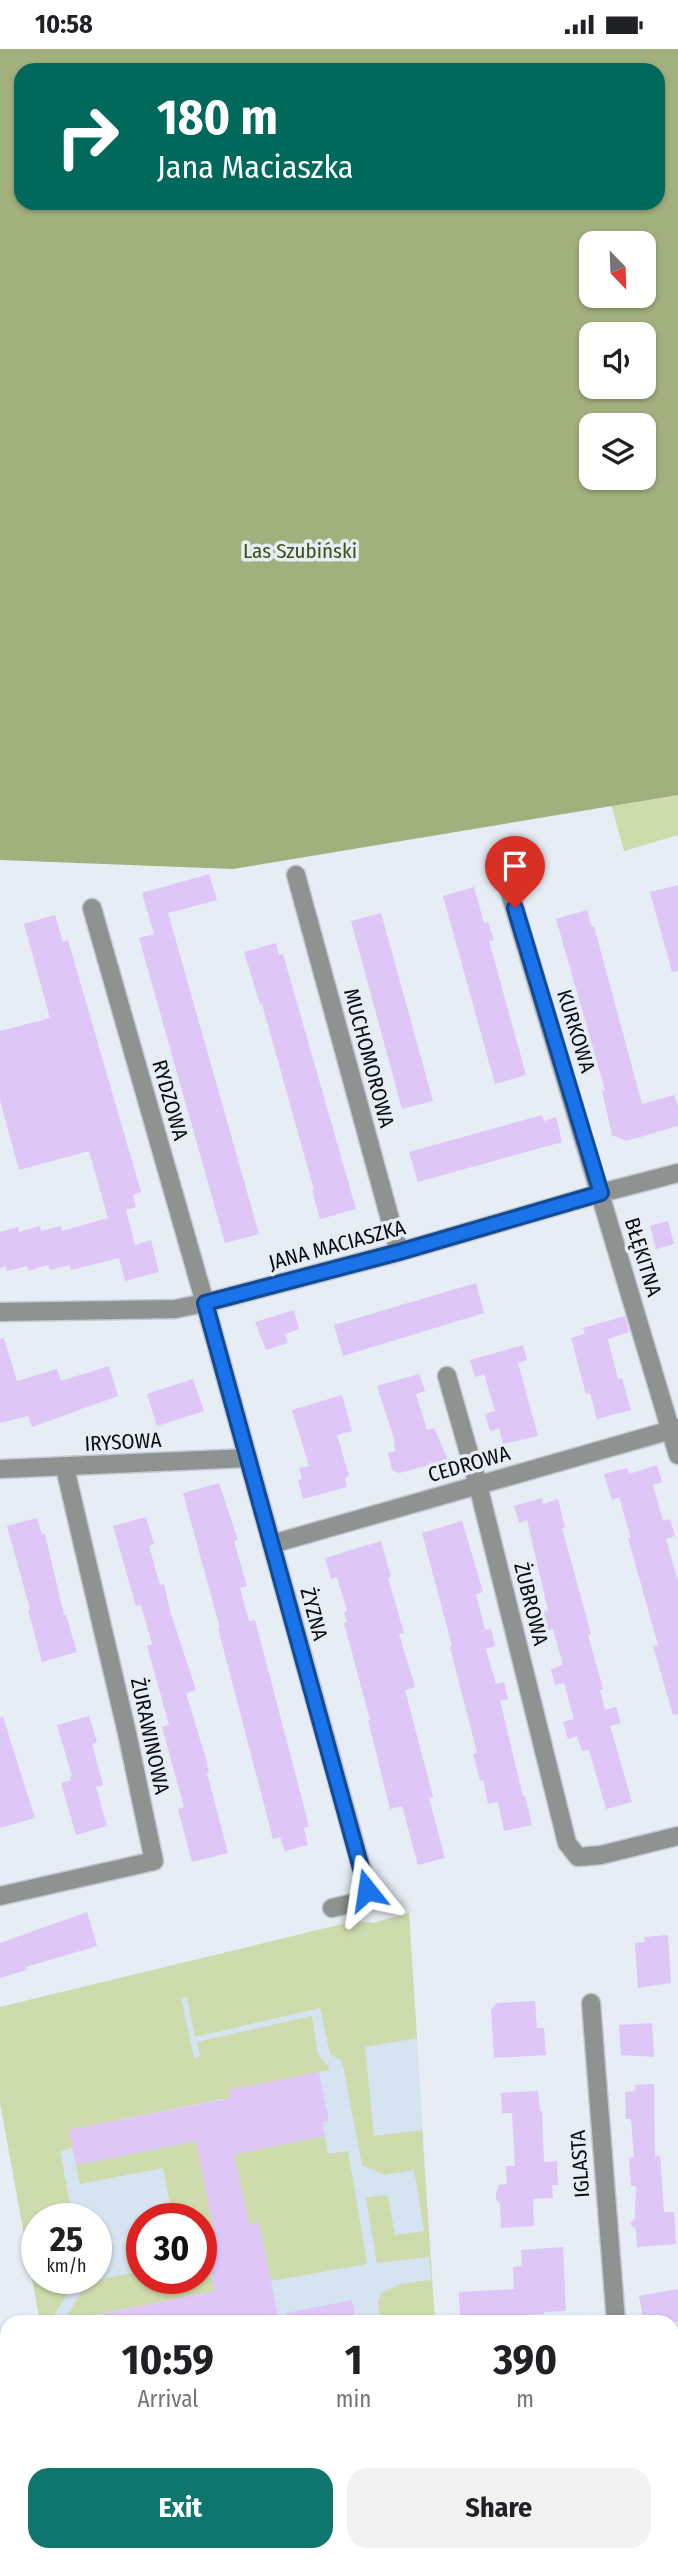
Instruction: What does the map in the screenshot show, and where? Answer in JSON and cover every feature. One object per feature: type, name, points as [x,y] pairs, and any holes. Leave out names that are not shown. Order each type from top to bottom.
[{"type":"street","name":"MUCHOMOROWA","points":[[296,875],[399,1252]]},
{"type":"street","name":"KURKOWA","points":[[508,883],[601,1193]]},
{"type":"street","name":"RYDZOWA","points":[[92,908],[205,1303]]},
{"type":"street","name":"JANA MACIASZKA","points":[[0,1312],[175,1309],[205,1303],[399,1252],[678,1173]]},
{"type":"street","name":"BŁĘKITNA","points":[[601,1193],[675,1429],[678,1455]]},
{"type":"street","name":"ŻYZNA","points":[[205,1303],[370,1899],[332,1908]]},
{"type":"street","name":"ŻUBROWA","points":[[447,1376],[478,1485],[567,1843],[578,1857],[601,1855],[678,1836]]},
{"type":"street","name":"CEDROWA","points":[[272,1544],[675,1429]]},
{"type":"street","name":"IRYSOWA","points":[[0,1469],[248,1458]]},
{"type":"street","name":"ŻURAWINOWA","points":[[0,1896],[154,1861],[65,1468]]},
{"type":"street","name":"IGLASTA","points":[[591,2003],[615,2315]]},
{"type":"shaded area","points":[[409,1913],[435,2315],[39,2315],[35,2294],[112,2294],[112,2203],[21,2203],[21,2218],[0,2103],[0,2007],[355,1921],[373,1923]]},
{"type":"green space","name":"Las Szubiński","points":[[0,49],[678,49],[678,795],[233,869],[0,860]]},
{"type":"green space","points":[[678,782],[678,835],[624,851],[610,801]]},
{"type":"green space","points":[[409,1913],[417,2038],[365,2047],[374,2136],[422,2130],[435,2315],[380,2315],[378,2302],[381,2293],[400,2284],[431,2280],[429,2257],[377,2263],[366,2198],[388,2196],[395,2235],[424,2231],[414,2170],[384,2175],[362,2165],[342,2061],[330,2054],[320,2008],[195,2037],[187,1997],[181,1998],[194,2058],[200,2056],[197,2042],[312,2016],[318,2054],[329,2070],[230,2090],[231,2101],[222,2099],[69,2130],[73,2148],[60,2151],[70,2203],[21,2203],[21,2218],[0,2103],[0,2007],[355,1921],[373,1923]]},
{"type":"green space","points":[[325,2136],[328,2154],[348,2151],[367,2264],[271,2281],[259,2222],[249,2224],[234,2154]]},
{"type":"green space","points":[[196,2141],[208,2203],[170,2203],[163,2168],[80,2184],[76,2165]]},
{"type":"green space","points":[[126,2274],[126,2294],[200,2294],[94,2315],[68,2315],[80,2294],[112,2294],[112,2277]]},
{"type":"green space","points":[[35,2294],[67,2294],[54,2315],[39,2315]]},
{"type":"building","points":[[209,874],[217,900],[168,913],[259,1234],[225,1243],[139,938],[154,934],[142,893]]},
{"type":"building","points":[[678,885],[678,971],[672,972],[650,892]]},
{"type":"building","points":[[474,887],[484,923],[488,922],[494,940],[489,941],[526,1075],[495,1084],[443,896]]},
{"type":"building","points":[[587,910],[592,927],[594,926],[642,1104],[674,1095],[678,1107],[678,1126],[626,1141],[612,1135],[602,1091],[605,1090],[556,919]]},
{"type":"building","points":[[381,913],[433,1101],[402,1109],[351,921]]},
{"type":"building","points":[[55,915],[63,942],[68,940],[141,1192],[133,1195],[136,1207],[126,1210],[135,1245],[151,1240],[159,1272],[125,1281],[119,1258],[71,1270],[70,1265],[50,1270],[48,1265],[28,1271],[27,1266],[7,1271],[6,1266],[0,1268],[0,1232],[18,1227],[19,1232],[40,1226],[41,1231],[61,1226],[62,1231],[108,1218],[89,1151],[19,1170],[0,1100],[0,1031],[50,1018],[24,924]]},
{"type":"building","points":[[276,943],[279,955],[283,954],[356,1209],[320,1219],[262,1004],[244,952]]},
{"type":"building","points":[[542,1115],[544,1121],[556,1117],[562,1142],[418,1182],[409,1152]]},
{"type":"building","points":[[668,1221],[674,1244],[656,1249],[650,1226]]},
{"type":"building","points":[[476,1283],[484,1313],[343,1356],[334,1325]]},
{"type":"building","points":[[294,1310],[299,1329],[285,1334],[288,1343],[266,1350],[255,1322]]},
{"type":"building","points":[[625,1316],[629,1332],[608,1339],[618,1379],[622,1378],[631,1410],[597,1419],[590,1393],[586,1394],[571,1338],[585,1334],[583,1328]]},
{"type":"building","points":[[4,1338],[17,1381],[57,1369],[61,1381],[109,1366],[118,1396],[32,1427],[28,1416],[0,1423],[0,1339]]},
{"type":"building","points":[[523,1345],[527,1360],[518,1363],[538,1436],[503,1444],[499,1429],[490,1431],[485,1414],[495,1411],[484,1374],[475,1377],[470,1360]]},
{"type":"building","points":[[419,1374],[425,1391],[416,1394],[427,1430],[434,1428],[448,1460],[399,1473],[392,1470],[388,1453],[395,1451],[394,1439],[377,1386]]},
{"type":"building","points":[[193,1379],[204,1411],[157,1426],[147,1394]]},
{"type":"building","points":[[342,1395],[352,1431],[337,1435],[349,1476],[345,1478],[347,1487],[303,1499],[298,1480],[302,1479],[299,1468],[309,1466],[292,1410]]},
{"type":"building","points":[[657,1465],[662,1482],[653,1485],[663,1521],[670,1519],[675,1536],[666,1539],[678,1581],[678,1714],[673,1715],[653,1646],[658,1645],[628,1538],[631,1538],[619,1497],[612,1500],[604,1474],[627,1468],[629,1474]]},
{"type":"building","points":[[219,1483],[238,1540],[234,1541],[247,1586],[240,1588],[249,1621],[255,1620],[309,1826],[304,1828],[308,1845],[285,1851],[280,1837],[273,1839],[183,1493]]},
{"type":"building","points":[[542,1498],[543,1504],[558,1499],[565,1527],[562,1528],[591,1634],[588,1635],[603,1689],[600,1690],[605,1710],[616,1707],[621,1723],[610,1726],[632,1802],[606,1809],[589,1750],[582,1751],[577,1736],[568,1739],[563,1722],[574,1719],[564,1683],[555,1685],[551,1669],[563,1665],[553,1629],[544,1631],[539,1613],[548,1610],[527,1520],[519,1523],[514,1506]]},
{"type":"building","points":[[146,1517],[154,1544],[149,1546],[160,1585],[164,1584],[196,1690],[186,1693],[206,1759],[207,1773],[228,1853],[192,1862],[178,1809],[184,1807],[162,1727],[169,1725],[147,1646],[152,1644],[141,1605],[136,1606],[113,1526]]},
{"type":"building","points":[[37,1518],[42,1534],[45,1534],[64,1615],[77,1652],[42,1662],[7,1526]]},
{"type":"building","points":[[462,1521],[483,1592],[476,1594],[485,1630],[491,1629],[495,1646],[486,1649],[496,1684],[504,1682],[508,1699],[500,1701],[532,1825],[504,1831],[498,1802],[488,1804],[483,1780],[480,1781],[473,1754],[477,1753],[450,1647],[452,1646],[422,1533]]},
{"type":"building","points":[[381,1541],[391,1577],[388,1578],[404,1633],[399,1634],[415,1687],[405,1690],[433,1797],[429,1798],[445,1858],[418,1865],[402,1806],[390,1809],[344,1623],[347,1622],[344,1612],[347,1611],[337,1577],[331,1579],[325,1558]]},
{"type":"building","points":[[89,1716],[97,1742],[92,1744],[103,1785],[96,1787],[107,1826],[76,1835],[61,1783],[71,1780],[72,1776],[57,1725]]},
{"type":"building","points":[[3,1717],[35,1818],[0,1828],[0,1718]]},
{"type":"building","points":[[87,1912],[97,1946],[26,1967],[27,1970],[0,1978],[0,1943]]},
{"type":"building","points":[[668,1935],[671,1983],[638,1988],[635,1943],[645,1942],[644,1937]]},
{"type":"building","points":[[535,2001],[537,2028],[544,2028],[546,2055],[494,2058],[491,2010],[497,2003]]},
{"type":"building","points":[[652,2023],[654,2057],[621,2055],[619,2025]]},
{"type":"building","points":[[319,2072],[329,2121],[322,2122],[325,2136],[234,2154],[249,2224],[259,2222],[278,2315],[102,2315],[200,2294],[217,2294],[217,2203],[208,2203],[196,2141],[76,2165],[69,2130],[231,2098],[229,2090]]},
{"type":"building","points":[[654,2084],[655,2156],[660,2156],[664,2212],[674,2212],[676,2244],[637,2247],[636,2229],[630,2224],[635,2218],[636,2186],[631,2186],[629,2158],[634,2157],[631,2119],[626,2119],[625,2092],[635,2091],[635,2085]]},
{"type":"building","points":[[538,2091],[542,2111],[544,2162],[557,2161],[558,2185],[552,2185],[553,2198],[533,2199],[534,2226],[501,2228],[500,2203],[496,2199],[496,2193],[499,2185],[507,2184],[506,2166],[515,2166],[512,2113],[502,2113],[501,2093]]},
{"type":"building","points":[[563,2247],[566,2311],[528,2315],[460,2315],[459,2292],[514,2289],[513,2267],[522,2266],[521,2250]]},
{"type":"building","points":[[678,2289],[678,2315],[643,2315],[639,2296]]},
{"type":"building","points":[[352,2300],[355,2315],[286,2315]]},
{"type":"route","points":[[367,1890],[205,1303],[399,1252],[601,1193],[515,908]]}]
